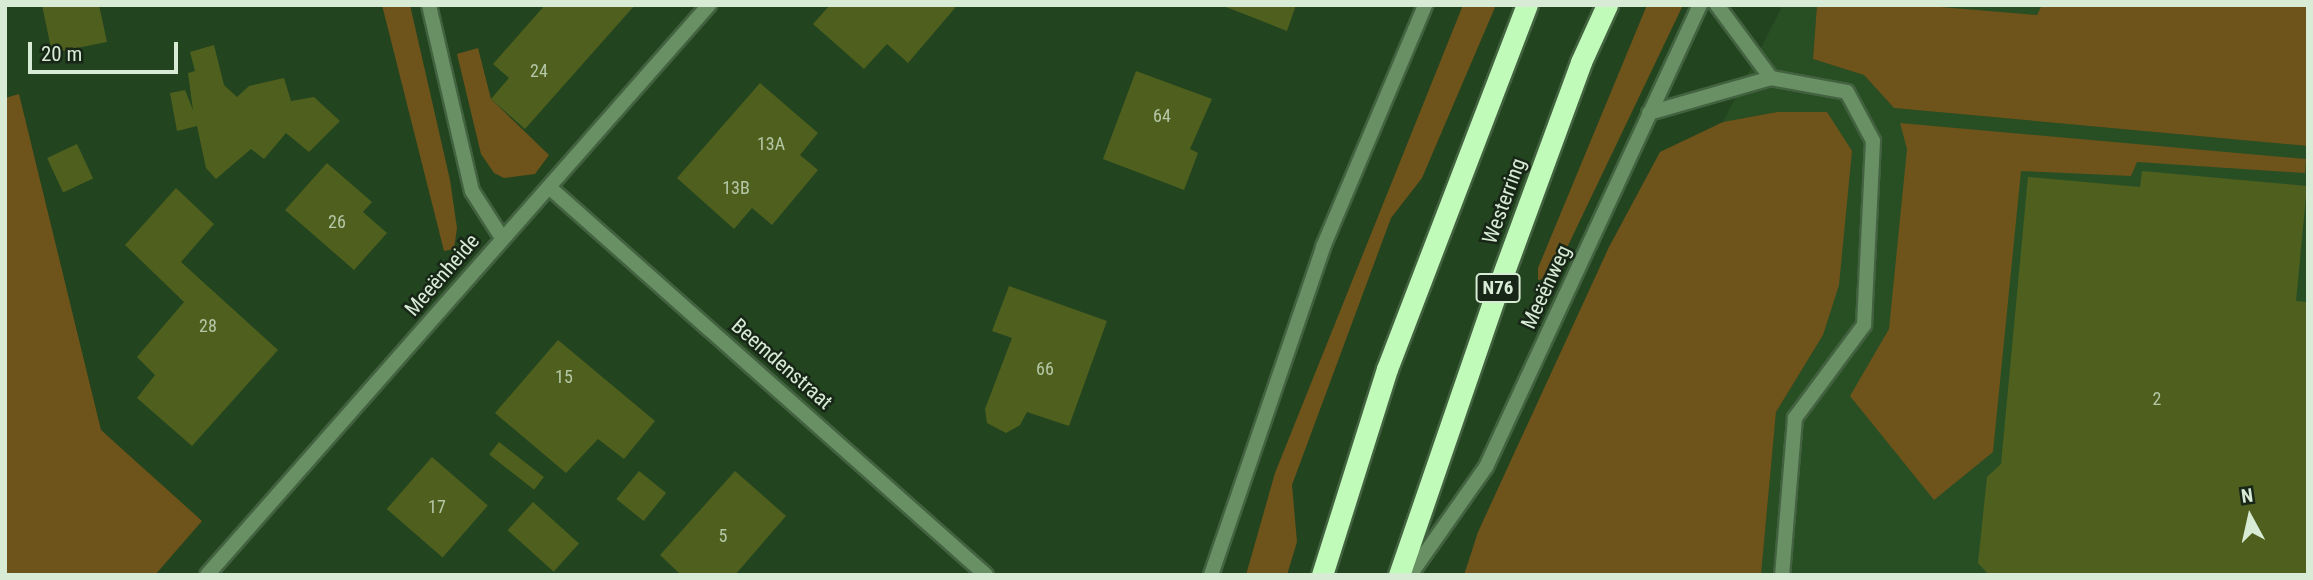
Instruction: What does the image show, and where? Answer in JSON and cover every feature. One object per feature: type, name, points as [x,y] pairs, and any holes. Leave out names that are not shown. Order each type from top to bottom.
[{"type":"highway","points":[[1322,575],[1387,369],[1527,5]]},
{"type":"highway","name":"Westerring","points":[[1399,575],[1495,296],[1581,62],[1607,5]]},
{"type":"street","points":[[429,5],[472,191],[502,239]]},
{"type":"street","name":"Meeënheide","points":[[207,575],[709,5]]},
{"type":"street","points":[[1211,575],[1323,247],[1425,5]]},
{"type":"street","name":"Meeënweg","points":[[1410,575],[1486,467],[1700,5]]},
{"type":"street","points":[[1717,5],[1771,78]]},
{"type":"street","points":[[1649,113],[1771,78],[1847,92],[1873,141],[1864,324],[1795,418],[1782,575]]},
{"type":"street","name":"Beemdenstraat","points":[[549,187],[986,575]]},
{"type":"shaded area","points":[[382,5],[410,5],[450,180],[457,228],[454,249],[444,251]]},
{"type":"shaded area","points":[[1463,5],[1496,5],[1422,178],[1391,218],[1292,485],[1297,542],[1287,575],[1246,575],[1275,473]]},
{"type":"shaded area","points":[[1647,5],[1683,5],[1553,277],[1538,280],[1538,268]]},
{"type":"shaded area","points":[[1783,5],[1817,5],[1813,59],[1864,75],[1894,108],[2308,146],[2308,575],[1761,575],[1776,412],[1823,335],[1777,112],[1723,122]]},
{"type":"shaded area","points":[[1817,5],[1917,5],[2037,15],[2042,5],[2308,5],[2308,146],[1894,108],[1864,75],[1813,59]]},
{"type":"shaded area","points":[[1917,5],[2042,5],[2038,15]]},
{"type":"shaded area","points":[[478,48],[491,99],[549,155],[535,174],[504,178],[494,173],[481,154],[457,54]]},
{"type":"shaded area","points":[[19,94],[101,430],[202,521],[155,575],[5,575],[5,98]]},
{"type":"shaded area","points":[[1777,112],[1827,112],[1852,151],[1839,285],[1823,335],[1776,412],[1761,575],[1464,575],[1478,532],[1609,247],[1660,152],[1723,122]]},
{"type":"shaded area","points":[[1900,123],[2306,159],[2305,173],[2137,162],[2131,176],[2021,171],[1993,452],[1934,500],[1850,396],[1889,329],[1907,149]]},
{"type":"building","points":[[42,5],[99,5],[107,42],[52,53]]},
{"type":"building","points":[[545,5],[635,5],[525,129],[491,99],[509,78],[493,64]]},
{"type":"building","points":[[830,5],[952,5],[955,8],[908,63],[887,44],[864,69],[813,24]]},
{"type":"building","points":[[1221,5],[1296,5],[1287,31]]},
{"type":"building","points":[[214,45],[224,85],[237,97],[249,86],[284,78],[291,101],[314,97],[340,121],[309,152],[286,133],[264,159],[251,149],[216,179],[206,168],[197,126],[177,131],[170,93],[185,90],[193,110],[188,73],[195,71],[190,52]]},
{"type":"building","points":[[1136,71],[1212,99],[1190,149],[1198,153],[1184,190],[1103,159]]},
{"type":"building","points":[[760,83],[818,133],[800,155],[818,170],[772,225],[752,208],[734,229],[677,178]]},
{"type":"building","points":[[77,144],[93,178],[63,192],[47,158]]},
{"type":"building","points":[[327,163],[372,202],[363,212],[387,233],[354,270],[285,210]]},
{"type":"building","points":[[2142,171],[2307,186],[2296,301],[2308,302],[2308,575],[1989,575],[1978,563],[1987,477],[2001,464],[2028,177],[2140,187]]},
{"type":"building","points":[[176,188],[214,224],[181,262],[278,350],[192,446],[137,398],[155,375],[137,357],[184,302],[125,245]]},
{"type":"building","points":[[1009,286],[1107,321],[1069,426],[1027,412],[1020,425],[1006,433],[987,423],[985,409],[1012,338],[992,331]]},
{"type":"building","points":[[558,340],[655,421],[624,459],[598,439],[566,473],[495,413]]},
{"type":"building","points":[[499,442],[544,477],[534,490],[489,455]]},
{"type":"building","points":[[432,457],[488,506],[443,558],[387,509]]},
{"type":"building","points":[[639,471],[666,493],[644,521],[616,499]]},
{"type":"building","points":[[735,471],[786,516],[735,575],[681,575],[660,555]]},
{"type":"building","points":[[533,502],[579,543],[554,572],[508,530]]}]
